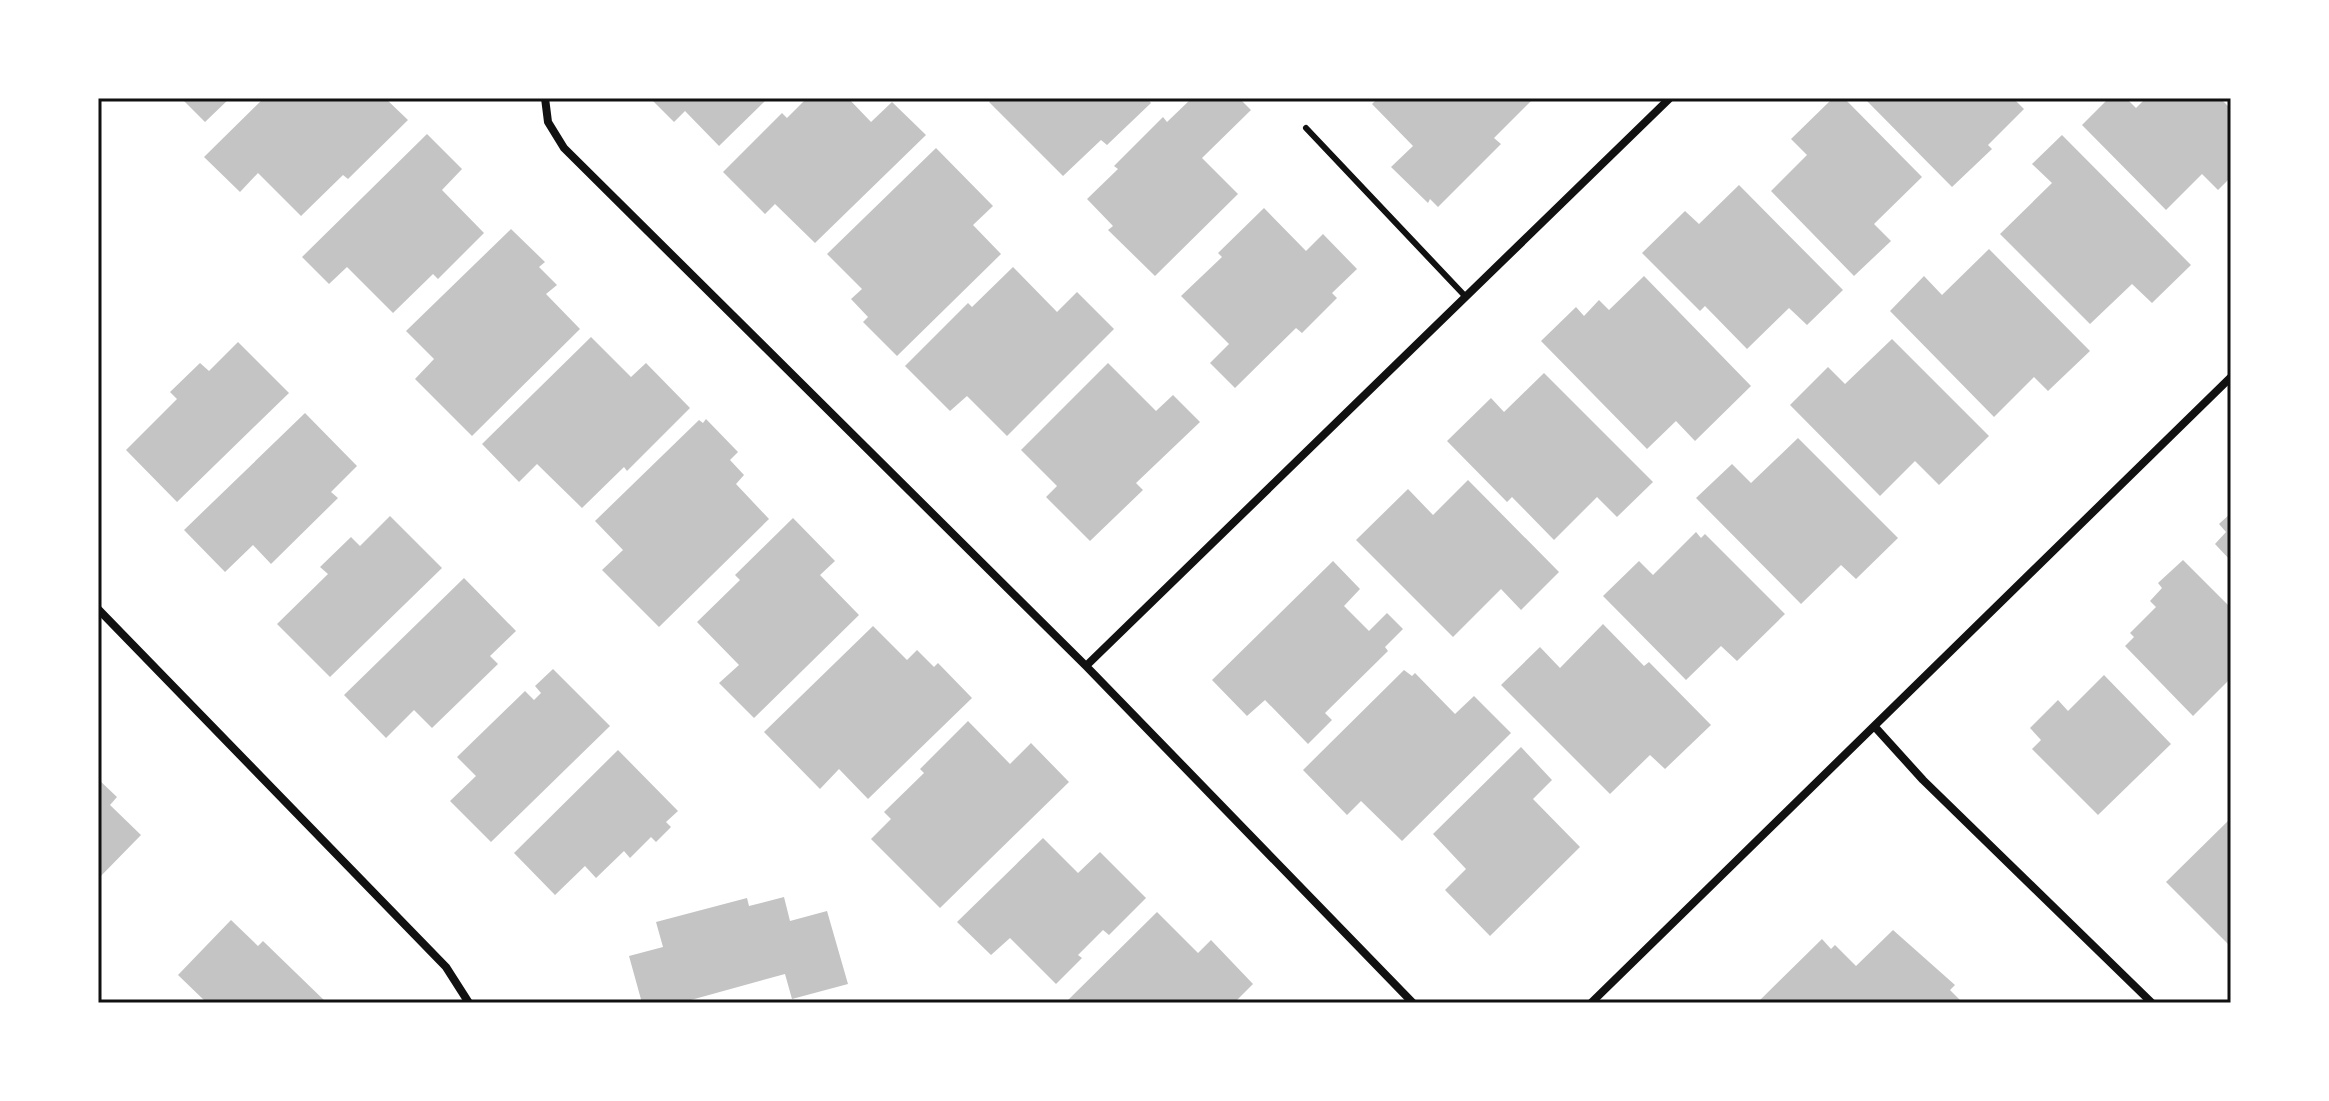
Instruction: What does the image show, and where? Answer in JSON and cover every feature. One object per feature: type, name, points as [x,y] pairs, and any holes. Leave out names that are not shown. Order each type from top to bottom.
[{"type":"street","points":[[545,98],[548,122],[564,148],[1086,666],[1413,1003]]},
{"type":"street","points":[[1086,666],[1670,98]]},
{"type":"street","points":[[1591,1003],[2231,377]]},
{"type":"street","points":[[98,609],[446,967],[469,1003]]},
{"type":"street","points":[[1875,727],[1923,780],[2152,1003]]},
{"type":"lane","points":[[1306,128],[1465,296]]},
{"type":"building","points":[[181,98],[230,98],[205,122]]},
{"type":"building","points":[[264,98],[385,98],[408,120],[348,179],[343,175],[301,216],[258,173],[240,192],[204,157]]},
{"type":"building","points":[[650,98],[768,98],[719,146],[685,111],[674,122]]},
{"type":"building","points":[[807,98],[848,98],[871,122],[892,102],[926,135],[815,243],[775,204],[765,214],[723,172],[782,113],[787,118]]},
{"type":"building","points":[[993,98],[1147,98],[1151,103],[1107,145],[1101,140],[1063,176],[989,102]]},
{"type":"building","points":[[1192,98],[1239,98],[1251,110],[1202,158],[1238,194],[1155,276],[1108,230],[1113,226],[1087,199],[1118,169],[1114,166],[1163,117],[1167,122]]},
{"type":"building","points":[[1378,98],[1534,98],[1494,138],[1501,144],[1438,207],[1430,199],[1428,203],[1391,167],[1413,146],[1372,104]]},
{"type":"building","points":[[1833,98],[1844,98],[1922,177],[1874,224],[1891,241],[1854,276],[1771,191],[1807,155],[1791,139]]},
{"type":"building","points":[[1864,98],[2013,98],[2024,109],[1988,145],[1992,149],[1952,187]]},
{"type":"building","points":[[2109,98],[2126,98],[2136,108],[2146,98],[2220,98],[2231,109],[2231,177],[2218,190],[2202,174],[2166,210],[2082,125]]},
{"type":"building","points":[[427,134],[462,169],[442,190],[484,233],[438,279],[433,274],[393,313],[347,267],[329,284],[302,257]]},
{"type":"building","points":[[2062,135],[2191,265],[2152,303],[2132,284],[2090,324],[2000,234],[2052,183],[2032,164]]},
{"type":"building","points":[[936,148],[993,206],[973,225],[1001,254],[897,356],[863,322],[868,317],[851,299],[862,289],[827,254]]},
{"type":"building","points":[[1739,185],[1843,290],[1807,325],[1789,308],[1747,349],[1705,306],[1700,311],[1642,253],[1685,211],[1699,224]]},
{"type":"building","points":[[1264,208],[1306,251],[1323,234],[1357,269],[1332,293],[1337,298],[1302,333],[1296,328],[1235,388],[1210,363],[1229,344],[1181,296],[1222,257],[1218,253]]},
{"type":"building","points":[[511,229],[545,262],[539,267],[557,285],[546,294],[580,329],[472,436],[415,379],[434,359],[406,331]]},
{"type":"building","points":[[1989,249],[2090,351],[2048,391],[2034,377],[1994,417],[1890,311],[1924,276],[1942,295]]},
{"type":"building","points":[[1013,267],[1057,312],[1077,292],[1114,329],[1007,436],[967,396],[950,411],[905,366],[968,303],[972,307]]},
{"type":"building","points":[[1644,276],[1751,386],[1695,441],[1676,421],[1647,449],[1541,341],[1576,307],[1584,316],[1599,300],[1609,310]]},
{"type":"building","points":[[591,337],[631,377],[646,363],[690,408],[627,471],[624,467],[582,508],[537,464],[519,482],[482,444]]},
{"type":"building","points":[[1892,339],[1989,436],[1939,485],[1915,461],[1880,496],[1790,405],[1828,367],[1845,384]]},
{"type":"building","points":[[238,342],[289,393],[177,502],[126,450],[177,399],[170,392],[200,363],[209,371]]},
{"type":"building","points":[[1108,363],[1156,411],[1173,395],[1200,422],[1136,483],[1143,490],[1090,541],[1046,497],[1057,486],[1021,450]]},
{"type":"building","points":[[1544,373],[1653,482],[1617,517],[1597,497],[1554,540],[1512,497],[1507,502],[1447,441],[1491,398],[1504,412]]},
{"type":"building","points":[[305,413],[357,466],[331,492],[338,498],[271,564],[253,545],[225,572],[184,530]]},
{"type":"building","points":[[706,419],[738,452],[730,460],[744,475],[736,484],[769,519],[659,627],[602,570],[623,550],[595,521],[699,420],[703,423]]},
{"type":"building","points":[[1798,438],[1898,538],[1856,579],[1841,565],[1801,604],[1696,498],[1732,464],[1751,483]]},
{"type":"building","points":[[1468,480],[1559,572],[1521,610],[1501,589],[1453,637],[1356,540],[1408,489],[1433,515]]},
{"type":"building","points":[[2231,513],[2231,561],[2215,544],[2226,532],[2219,524]]},
{"type":"building","points":[[390,516],[442,568],[330,677],[277,624],[328,574],[320,567],[351,537],[360,546]]},
{"type":"building","points":[[793,518],[835,561],[820,575],[859,615],[754,718],[719,683],[739,665],[697,622],[740,580],[735,575]]},
{"type":"building","points":[[1696,532],[1701,538],[1705,534],[1785,614],[1737,661],[1721,646],[1686,680],[1603,596],[1639,561],[1653,575]]},
{"type":"building","points":[[2183,560],[2231,608],[2231,678],[2193,716],[2125,646],[2134,637],[2130,633],[2156,607],[2150,601],[2162,588],[2158,583]]},
{"type":"building","points":[[1333,561],[1360,589],[1344,606],[1369,631],[1387,613],[1403,629],[1385,647],[1388,651],[1325,713],[1332,720],[1308,744],[1265,700],[1247,716],[1212,680]]},
{"type":"building","points":[[464,578],[516,631],[490,656],[498,664],[432,728],[414,710],[386,738],[344,695]]},
{"type":"building","points":[[1603,624],[1644,666],[1649,662],[1711,725],[1665,769],[1650,755],[1610,794],[1501,685],[1540,647],[1560,668]]},
{"type":"building","points":[[873,626],[907,660],[917,650],[934,667],[938,663],[972,698],[868,799],[839,769],[820,789],[764,732]]},
{"type":"building","points":[[553,669],[610,726],[491,842],[450,801],[476,776],[457,757],[525,691],[534,700],[541,693],[535,686]]},
{"type":"building","points":[[1404,670],[1412,676],[1415,673],[1455,714],[1474,696],[1511,733],[1402,841],[1361,801],[1347,815],[1303,770]]},
{"type":"building","points":[[2104,675],[2171,744],[2098,815],[2032,749],[2041,740],[2030,728],[2058,700],[2068,711]]},
{"type":"building","points":[[968,721],[1010,764],[1031,743],[1069,782],[940,908],[871,839],[891,819],[884,812],[924,773],[920,769]]},
{"type":"building","points":[[1521,747],[1552,780],[1533,799],[1580,847],[1490,936],[1445,890],[1466,869],[1433,834]]},
{"type":"building","points":[[618,750],[678,811],[666,822],[671,827],[656,842],[651,837],[630,858],[624,851],[596,878],[585,866],[555,895],[514,853]]},
{"type":"building","points":[[98,779],[117,797],[110,805],[141,835],[98,879]]},
{"type":"building","points":[[2231,818],[2231,947],[2166,882]]},
{"type":"building","points":[[1043,838],[1078,873],[1100,852],[1146,898],[1109,935],[1103,930],[1078,955],[1082,958],[1056,984],[1010,938],[991,955],[957,922]]},
{"type":"building","points":[[784,897],[790,921],[827,911],[848,984],[792,999],[785,974],[680,1003],[642,1003],[629,956],[663,947],[656,922],[747,898],[749,906]]},
{"type":"building","points":[[1157,912],[1198,953],[1211,940],[1253,984],[1234,1003],[1065,1003]]},
{"type":"building","points":[[231,920],[258,946],[263,941],[327,1003],[207,1003],[178,975]]},
{"type":"building","points":[[1893,930],[1955,985],[1950,990],[1963,1003],[1757,1003],[1822,939],[1831,949],[1835,945],[1856,966]]}]
